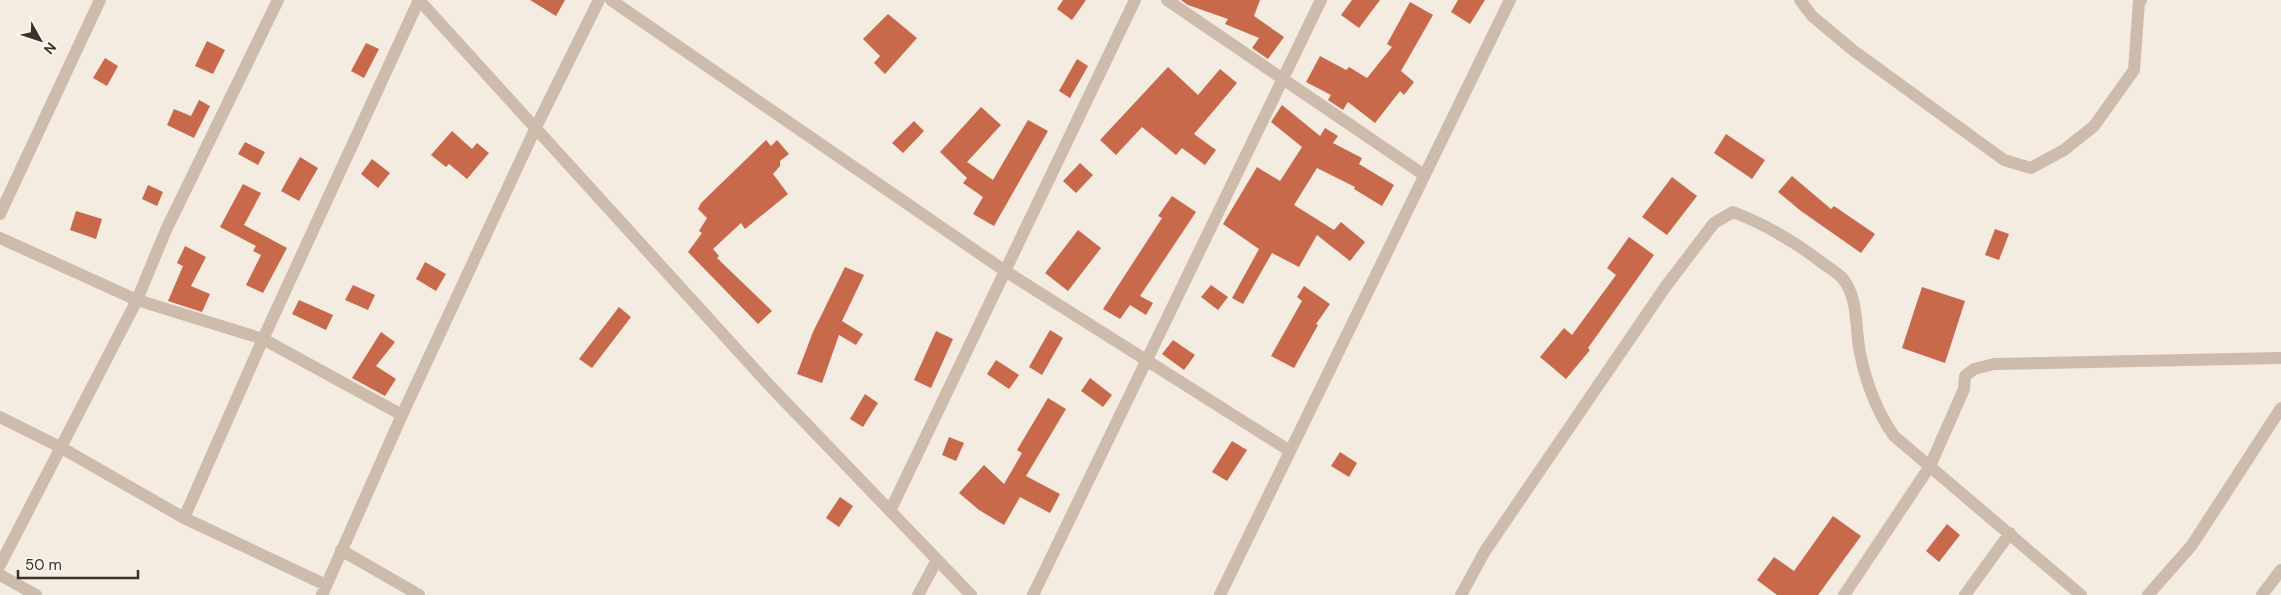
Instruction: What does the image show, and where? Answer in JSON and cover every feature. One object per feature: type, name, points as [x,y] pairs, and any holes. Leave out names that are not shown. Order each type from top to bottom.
[{"type":"street","points":[[0,214],[100,0]]},
{"type":"street","points":[[0,565],[137,300],[166,230],[278,0]]},
{"type":"street","points":[[184,518],[263,339],[419,0],[771,387],[971,595]]},
{"type":"street","points":[[0,417],[60,447],[184,518],[324,590],[402,415],[536,127],[599,0]]},
{"type":"street","points":[[611,0],[1005,271],[1290,451]]},
{"type":"street","points":[[890,511],[1135,0]]},
{"type":"street","points":[[1167,0],[1424,175]]},
{"type":"street","points":[[1033,595],[1321,0]]},
{"type":"street","points":[[1220,595],[1510,0]]},
{"type":"street","points":[[1800,0],[1812,16],[1854,51],[2004,160],[2031,168],[2064,150],[2094,126],[2134,70],[2139,2],[2141,0]]},
{"type":"street","points":[[1461,595],[1491,542],[1666,286],[1714,223],[1733,212],[1758,222],[1803,247],[1843,279],[1854,304],[1860,353],[1880,416],[1894,436],[2010,533],[2080,595]]},
{"type":"street","points":[[0,238],[137,300],[263,339],[402,415]]},
{"type":"street","points":[[1844,595],[1930,466],[1964,389],[1965,376],[1974,369],[1994,364],[2281,358]]},
{"type":"street","points":[[2148,595],[2192,545],[2281,408]]},
{"type":"street","points":[[1965,595],[2010,533]]},
{"type":"street","points":[[341,550],[418,595]]},
{"type":"street","points":[[918,595],[937,560]]},
{"type":"street","points":[[2262,595],[2281,570]]},
{"type":"street","points":[[0,575],[36,595]]},
{"type":"building","points":[[530,0],[565,0],[556,16]]},
{"type":"building","points":[[1063,0],[1086,0],[1072,20],[1057,9]]},
{"type":"building","points":[[1181,0],[1260,0],[1254,16],[1284,37],[1268,59],[1252,48],[1259,38],[1225,24],[1228,19],[1188,5]]},
{"type":"building","points":[[1352,0],[1380,0],[1359,28],[1341,15]]},
{"type":"building","points":[[1458,0],[1485,0],[1470,24],[1451,12]]},
{"type":"building","points":[[1410,2],[1433,15],[1401,71],[1414,82],[1404,95],[1400,91],[1375,123],[1348,102],[1343,110],[1328,100],[1331,95],[1306,82],[1320,56],[1346,70],[1349,67],[1367,78],[1392,47],[1387,44]]},
{"type":"building","points":[[888,14],[917,38],[885,74],[874,63],[880,56],[863,39]]},
{"type":"building","points":[[207,41],[225,50],[213,74],[195,66]]},
{"type":"building","points":[[366,43],[379,49],[364,78],[351,71]]},
{"type":"building","points":[[105,58],[118,66],[107,86],[93,78]]},
{"type":"building","points":[[1077,59],[1088,66],[1070,98],[1059,91]]},
{"type":"building","points":[[1168,67],[1198,95],[1220,69],[1237,83],[1194,134],[1216,150],[1205,165],[1182,148],[1176,155],[1142,127],[1116,155],[1100,140]]},
{"type":"building","points":[[199,100],[210,106],[194,138],[167,125],[174,109],[191,116]]},
{"type":"building","points":[[1282,105],[1320,136],[1325,128],[1338,136],[1333,143],[1362,158],[1359,164],[1394,185],[1382,206],[1354,189],[1355,187],[1317,168],[1294,205],[1334,230],[1341,222],[1365,242],[1350,261],[1317,235],[1299,267],[1272,253],[1243,304],[1232,298],[1259,249],[1223,224],[1257,167],[1280,181],[1302,147],[1271,122]]},
{"type":"building","points":[[981,107],[1001,125],[967,162],[993,180],[1028,120],[1048,131],[994,226],[973,214],[983,197],[963,183],[967,178],[940,152]]},
{"type":"building","points":[[914,121],[924,131],[903,153],[892,143]]},
{"type":"building","points":[[452,131],[472,149],[477,143],[489,153],[467,179],[449,164],[446,167],[431,155]]},
{"type":"building","points":[[1726,134],[1765,160],[1752,179],[1714,153]]},
{"type":"building","points":[[766,140],[771,146],[777,140],[789,154],[780,161],[780,166],[773,174],[788,194],[745,229],[741,223],[713,249],[719,256],[717,258],[772,311],[758,324],[688,252],[702,233],[699,231],[707,218],[698,209],[701,203]]},
{"type":"building","points":[[245,142],[265,152],[258,165],[238,154]]},
{"type":"building","points":[[300,157],[318,168],[299,201],[281,191]]},
{"type":"building","points":[[372,159],[390,173],[378,188],[361,174]]},
{"type":"building","points":[[1080,163],[1093,175],[1076,193],[1063,181]]},
{"type":"building","points":[[1792,176],[1831,209],[1834,206],[1875,234],[1861,253],[1801,211],[1778,192]]},
{"type":"building","points":[[1672,177],[1697,196],[1667,235],[1642,217]]},
{"type":"building","points":[[243,184],[261,193],[244,225],[287,248],[263,293],[246,285],[261,255],[253,251],[256,246],[220,227]]},
{"type":"building","points":[[148,185],[163,192],[157,206],[142,199]]},
{"type":"building","points":[[1172,196],[1196,212],[1140,296],[1153,303],[1146,315],[1130,305],[1120,319],[1103,309],[1162,218],[1158,216]]},
{"type":"building","points":[[76,211],[102,219],[96,239],[70,230]]},
{"type":"building","points":[[1995,229],[2009,234],[1999,260],[1985,255]]},
{"type":"building","points":[[1078,230],[1101,248],[1068,291],[1045,273]]},
{"type":"building","points":[[1629,237],[1654,255],[1588,348],[1590,350],[1566,379],[1540,357],[1564,328],[1572,335],[1616,275],[1607,268]]},
{"type":"building","points":[[185,246],[206,257],[191,286],[210,294],[202,312],[168,301],[183,266],[177,263]]},
{"type":"building","points":[[425,262],[446,274],[436,291],[416,279]]},
{"type":"building","points":[[845,267],[864,275],[842,321],[863,334],[856,345],[839,335],[822,383],[797,374],[813,332]]},
{"type":"building","points":[[353,285],[375,295],[368,310],[345,300]]},
{"type":"building","points":[[1211,285],[1228,297],[1218,310],[1201,297]]},
{"type":"building","points":[[1304,286],[1330,304],[1316,324],[1318,325],[1294,368],[1271,356],[1302,301],[1297,297]]},
{"type":"building","points":[[1922,287],[1965,301],[1945,363],[1902,348]]},
{"type":"building","points":[[299,300],[333,315],[326,330],[292,314]]},
{"type":"building","points":[[619,307],[631,317],[592,368],[579,359]]},
{"type":"building","points":[[1050,330],[1063,338],[1042,375],[1029,367]]},
{"type":"building","points":[[936,331],[953,339],[931,388],[914,380]]},
{"type":"building","points":[[381,332],[395,342],[376,366],[396,379],[385,396],[352,378]]},
{"type":"building","points":[[1173,340],[1195,355],[1184,370],[1162,354]]},
{"type":"building","points":[[996,360],[1019,375],[1009,389],[987,374]]},
{"type":"building","points":[[1090,378],[1112,395],[1103,407],[1081,391]]},
{"type":"building","points":[[865,394],[878,403],[863,427],[850,419]]},
{"type":"building","points":[[1048,398],[1066,409],[1026,476],[1060,494],[1050,513],[1020,497],[1004,525],[979,510],[959,493],[984,465],[1004,484],[1022,453],[1017,450]]},
{"type":"building","points":[[949,437],[964,443],[956,461],[942,455]]},
{"type":"building","points":[[1232,441],[1247,450],[1227,481],[1212,472]]},
{"type":"building","points":[[1340,452],[1357,463],[1349,477],[1331,466]]},
{"type":"building","points":[[840,497],[853,506],[839,527],[826,518]]},
{"type":"building","points":[[1833,516],[1861,536],[1818,595],[1777,595],[1757,580],[1774,557],[1794,571]]},
{"type":"building","points":[[1947,524],[1960,535],[1939,562],[1926,551]]}]
